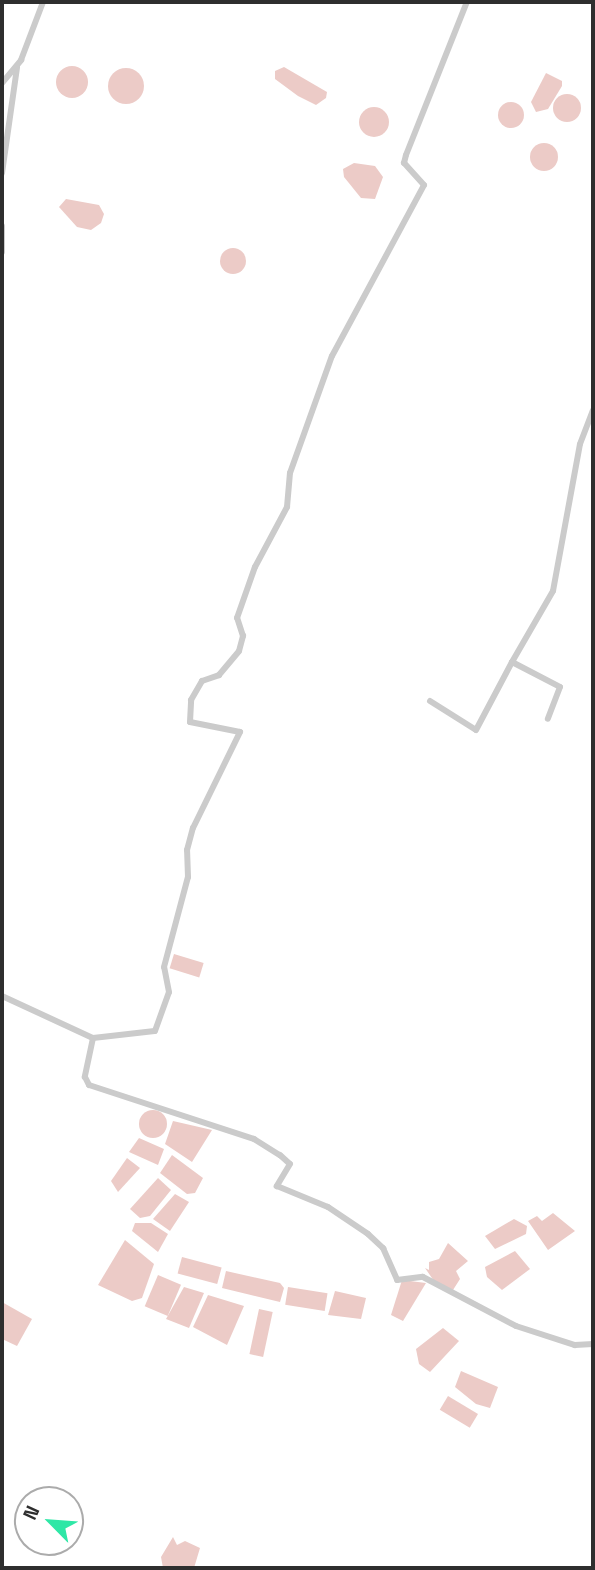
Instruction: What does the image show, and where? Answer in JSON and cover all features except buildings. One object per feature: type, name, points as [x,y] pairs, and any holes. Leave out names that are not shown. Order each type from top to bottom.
[{"type":"street","points":[[2,173],[17,67],[43,2]]},
{"type":"street","points":[[2,996],[93,1038],[155,1031],[169,992],[164,967],[188,877],[187,850],[193,828],[240,732],[190,722],[191,700],[202,681],[219,675],[239,651],[243,636],[237,618],[255,567],[287,507],[290,473],[332,356],[424,185],[404,163],[467,2]]},
{"type":"street","points":[[2,83],[17,67]]},
{"type":"street","points":[[2,226],[2,252]]},
{"type":"street","points":[[430,701],[476,730],[553,591],[580,444],[593,410]]},
{"type":"street","points":[[512,662],[560,687],[548,719]]},
{"type":"street","points":[[93,1038],[85,1077],[89,1085],[268,1147],[290,1164],[277,1186],[328,1207],[368,1234],[383,1248],[397,1279],[423,1277],[516,1326],[575,1345],[593,1344]]},
{"type":"shaded area","points":[[72,66],[83,71],[88,82],[83,93],[72,98],[61,93],[56,82],[61,71]]},
{"type":"shaded area","points":[[284,67],[327,92],[326,98],[316,105],[298,96],[275,79],[275,71]]},
{"type":"shaded area","points":[[126,68],[139,73],[144,86],[139,99],[126,104],[113,99],[108,86],[113,73]]},
{"type":"shaded area","points":[[546,73],[562,81],[562,86],[548,109],[536,112],[531,102]]},
{"type":"shaded area","points":[[567,94],[577,98],[581,108],[577,118],[567,122],[557,118],[553,108],[557,98]]},
{"type":"shaded area","points":[[511,102],[520,106],[524,115],[520,124],[511,128],[502,124],[498,115],[502,106]]},
{"type":"shaded area","points":[[374,107],[385,111],[389,122],[385,133],[374,137],[363,133],[359,122],[363,111]]},
{"type":"shaded area","points":[[544,143],[554,147],[558,157],[554,167],[544,171],[534,167],[530,157],[534,147]]},
{"type":"shaded area","points":[[354,163],[375,166],[383,177],[375,199],[361,198],[344,177],[343,169]]},
{"type":"shaded area","points":[[66,199],[99,205],[104,214],[101,223],[91,230],[77,227],[59,207]]},
{"type":"shaded area","points":[[233,248],[242,252],[246,261],[242,270],[233,274],[224,270],[220,261],[224,252]]},
{"type":"shaded area","points":[[174,954],[204,963],[199,977],[170,968]]},
{"type":"shaded area","points":[[153,1110],[163,1114],[167,1124],[163,1134],[153,1138],[143,1134],[139,1124],[143,1114]]},
{"type":"shaded area","points":[[173,1121],[212,1130],[192,1162],[165,1144]]},
{"type":"shaded area","points":[[139,1138],[164,1149],[158,1165],[129,1152]]},
{"type":"shaded area","points":[[172,1155],[203,1178],[195,1193],[187,1194],[160,1173]]},
{"type":"shaded area","points":[[127,1158],[140,1168],[118,1192],[111,1181]]},
{"type":"shaded area","points":[[158,1178],[171,1190],[150,1216],[140,1218],[130,1209]]},
{"type":"shaded area","points":[[175,1194],[189,1202],[170,1231],[153,1219]]},
{"type":"shaded area","points":[[553,1213],[575,1231],[548,1250],[528,1221],[537,1216],[542,1221]]},
{"type":"shaded area","points":[[514,1219],[527,1226],[526,1234],[495,1249],[485,1236]]},
{"type":"shaded area","points":[[135,1223],[151,1223],[168,1234],[158,1252],[132,1231]]},
{"type":"shaded area","points":[[125,1240],[154,1264],[142,1298],[132,1301],[98,1285]]},
{"type":"shaded area","points":[[448,1243],[468,1261],[456,1271],[460,1279],[453,1290],[434,1281],[425,1268],[429,1270],[429,1262],[439,1259]]},
{"type":"shaded area","points":[[515,1251],[530,1269],[502,1290],[487,1277],[485,1267]]},
{"type":"shaded area","points":[[182,1257],[222,1268],[217,1284],[178,1273]]},
{"type":"shaded area","points":[[226,1271],[280,1283],[284,1288],[280,1302],[222,1288]]},
{"type":"shaded area","points":[[158,1275],[181,1285],[168,1316],[145,1306]]},
{"type":"shaded area","points":[[402,1280],[426,1283],[403,1321],[391,1315]]},
{"type":"shaded area","points":[[184,1287],[204,1293],[189,1328],[166,1319]]},
{"type":"shaded area","points":[[288,1287],[328,1293],[325,1311],[285,1305]]},
{"type":"shaded area","points":[[335,1291],[366,1298],[361,1319],[328,1315]]},
{"type":"shaded area","points":[[208,1295],[244,1306],[227,1345],[193,1327]]},
{"type":"shaded area","points":[[2,1302],[32,1319],[17,1346],[2,1339]]},
{"type":"shaded area","points":[[259,1309],[273,1312],[263,1357],[249,1354]]},
{"type":"shaded area","points":[[443,1328],[459,1341],[430,1372],[419,1364],[416,1349]]},
{"type":"shaded area","points":[[461,1371],[498,1387],[490,1408],[476,1404],[455,1387]]},
{"type":"shaded area","points":[[448,1396],[478,1414],[470,1428],[440,1410]]},
{"type":"shaded area","points":[[173,1537],[177,1545],[185,1541],[200,1548],[194,1568],[163,1568],[161,1557]]}]
